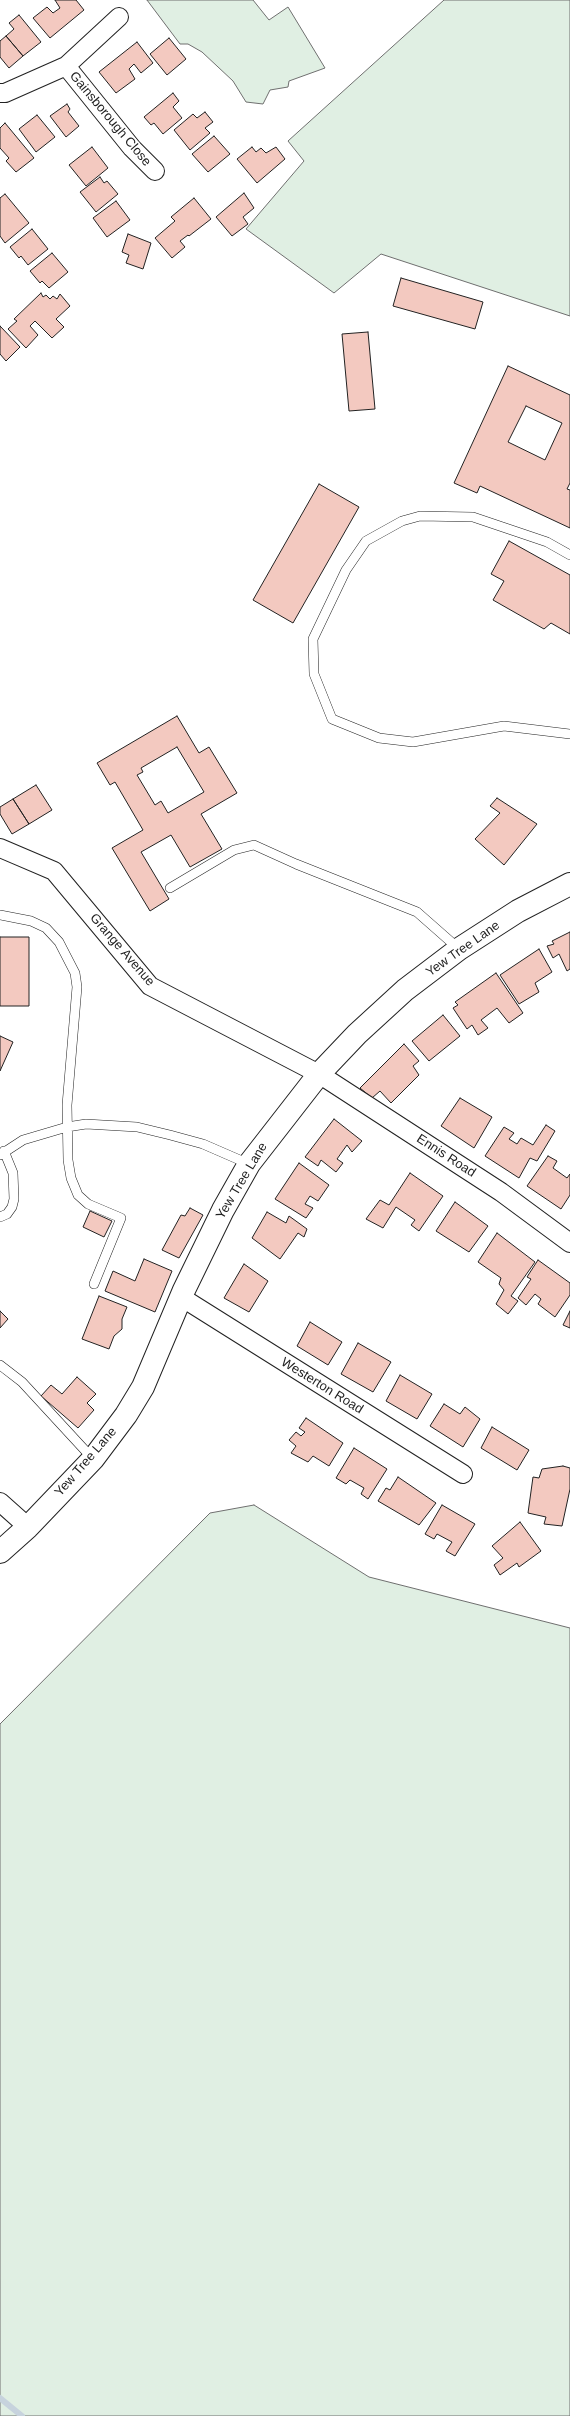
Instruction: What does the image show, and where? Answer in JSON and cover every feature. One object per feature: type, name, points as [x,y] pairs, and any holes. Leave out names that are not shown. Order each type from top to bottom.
[{"type":"street","name":"Gainsborough Close","points":[[0,93],[5,93],[66,66],[119,17]]},
{"type":"street","name":"Gainsborough Close","points":[[66,66],[132,148],[154,171]]},
{"type":"street","name":"Grange Avenue","points":[[0,848],[54,871],[150,986],[319,1074]]},
{"type":"street","name":"Yew Tree Lane","points":[[0,1552],[28,1527],[93,1459],[126,1415],[143,1387],[181,1297],[223,1210],[249,1164],[319,1074],[357,1034],[405,990],[459,949],[518,911],[570,884]]},
{"type":"street","name":"Ennis Road","points":[[319,1074],[501,1192],[570,1243]]},
{"type":"street","name":"Westerton Road","points":[[181,1297],[464,1474]]},
{"type":"street","points":[[0,1502],[28,1527]]},
{"type":"lane","points":[[570,555],[547,542],[473,517],[420,516],[402,521],[366,541],[346,570],[314,639],[314,674],[332,719],[380,738],[413,742],[504,726],[570,734]]},
{"type":"lane","points":[[170,888],[234,850],[254,845],[296,864],[417,912],[459,949]]},
{"type":"lane","points":[[0,915],[31,921],[46,928],[59,942],[75,973],[77,987],[69,1083],[67,1127],[68,1160],[78,1195],[88,1204],[121,1218],[94,1284]]},
{"type":"lane","points":[[0,1225],[0,1217],[7,1214],[12,1207],[14,1199],[13,1173],[2,1153],[23,1140],[67,1127],[86,1124],[137,1127],[203,1144],[249,1164]]},
{"type":"lane","points":[[0,1365],[22,1382],[93,1459]]},
{"type":"green space","points":[[147,0],[253,0],[269,20],[288,7],[325,68],[289,81],[288,87],[270,90],[263,104],[246,102],[233,81],[202,52],[188,44],[180,44]]},
{"type":"green space","points":[[444,0],[570,0],[570,316],[381,254],[334,293],[246,229],[304,161],[288,141]]},
{"type":"green space","points":[[254,1505],[369,1577],[570,1628],[570,2416],[0,2416],[0,1724],[210,1513]]},
{"type":"building","points":[[55,0],[76,0],[84,10],[50,38],[33,18],[47,7],[53,13],[60,8]]},
{"type":"building","points":[[19,15],[41,42],[23,56],[6,36],[14,29],[9,23]]},
{"type":"building","points":[[6,36],[23,56],[9,68],[0,57],[0,41]]},
{"type":"building","points":[[169,38],[186,59],[167,75],[150,54]]},
{"type":"building","points":[[137,42],[153,63],[141,73],[134,64],[129,69],[135,79],[116,93],[99,72]]},
{"type":"building","points":[[173,93],[179,101],[173,107],[182,118],[163,134],[154,123],[151,125],[144,117]]},
{"type":"building","points":[[67,104],[70,109],[68,112],[79,126],[66,137],[50,116]]},
{"type":"building","points":[[205,112],[213,122],[205,128],[210,133],[190,150],[174,130],[193,114],[197,118]]},
{"type":"building","points":[[37,115],[55,137],[36,152],[19,129]]},
{"type":"building","points":[[5,123],[34,158],[16,172],[6,161],[9,158],[0,148],[0,128]]},
{"type":"building","points":[[214,136],[230,154],[208,172],[192,154]]},
{"type":"building","points":[[92,147],[108,168],[86,186],[69,165]]},
{"type":"building","points":[[252,147],[256,152],[261,148],[266,153],[276,147],[285,159],[257,183],[237,159]]},
{"type":"building","points":[[100,177],[104,183],[107,181],[118,194],[96,212],[80,192]]},
{"type":"building","points":[[244,193],[254,208],[243,217],[248,224],[232,236],[216,217]]},
{"type":"building","points":[[5,194],[29,223],[5,243],[0,236],[0,198]]},
{"type":"building","points":[[194,198],[211,219],[180,241],[185,247],[172,258],[155,238],[175,221],[171,217]]},
{"type":"building","points":[[116,201],[130,220],[107,237],[93,218]]},
{"type":"building","points":[[32,229],[48,249],[28,265],[21,256],[19,258],[10,247]]},
{"type":"building","points":[[128,234],[151,243],[143,269],[126,263],[129,255],[122,252]]},
{"type":"building","points":[[52,253],[68,272],[49,288],[42,281],[40,283],[30,271]]},
{"type":"building","points":[[401,278],[483,302],[475,329],[393,306]]},
{"type":"building","points":[[41,293],[43,297],[46,295],[50,299],[53,296],[57,299],[60,294],[70,306],[56,319],[64,327],[52,338],[35,321],[30,326],[38,335],[26,348],[8,329],[17,321],[14,319]]},
{"type":"building","points":[[0,326],[20,347],[6,361],[0,354]]},
{"type":"building","points":[[368,332],[375,409],[349,411],[342,334]]},
{"type":"building","points":[[508,366],[570,395],[570,483],[567,489],[570,490],[570,528],[480,486],[477,493],[454,483]],"holes":[[[526,406],[562,423],[545,460],[508,442]]]},
{"type":"building","points":[[319,484],[359,507],[293,623],[253,600]]},
{"type":"building","points":[[509,541],[570,575],[570,634],[551,623],[544,629],[493,600],[504,581],[491,574]]},
{"type":"building","points":[[177,716],[199,753],[209,747],[237,793],[201,814],[222,849],[190,867],[171,835],[141,852],[169,899],[150,911],[112,848],[143,830],[115,782],[110,785],[97,763]],"holes":[[[177,747],[204,792],[168,813],[161,801],[155,805],[137,775],[143,772],[141,768]]]},
{"type":"building","points":[[36,785],[52,810],[29,824],[13,799]]},
{"type":"building","points":[[497,798],[537,824],[504,865],[475,839],[500,813],[490,806]]},
{"type":"building","points":[[13,799],[29,824],[12,834],[0,814],[0,807]]},
{"type":"building","points":[[570,932],[570,969],[567,971],[559,954],[553,958],[547,946],[554,944],[552,941]]},
{"type":"building","points":[[0,937],[29,937],[29,1006],[0,1006]]},
{"type":"building","points":[[539,949],[552,972],[535,983],[539,992],[519,1004],[500,975]]},
{"type":"building","points":[[496,973],[523,1013],[509,1023],[497,1008],[481,1020],[488,1028],[478,1035],[472,1025],[467,1029],[453,1008],[458,1005],[455,1002]]},
{"type":"building","points":[[443,1015],[460,1036],[429,1061],[412,1041]]},
{"type":"building","points":[[0,1036],[13,1042],[0,1071]]},
{"type":"building","points":[[404,1044],[419,1061],[413,1066],[419,1075],[391,1103],[380,1091],[372,1098],[360,1088]]},
{"type":"building","points":[[460,1098],[492,1117],[474,1148],[441,1126]]},
{"type":"building","points":[[334,1119],[362,1141],[352,1152],[347,1145],[337,1159],[343,1163],[336,1172],[321,1160],[318,1166],[305,1157]]},
{"type":"building","points":[[546,1125],[555,1131],[537,1161],[530,1158],[519,1178],[485,1156],[504,1127],[514,1133],[509,1139],[517,1144],[521,1138],[533,1145]]},
{"type":"building","points":[[548,1156],[557,1161],[553,1168],[567,1178],[570,1174],[570,1195],[561,1209],[527,1186]]},
{"type":"building","points":[[299,1163],[329,1185],[318,1201],[310,1196],[305,1204],[313,1208],[306,1218],[275,1199]]},
{"type":"building","points":[[410,1173],[443,1196],[419,1231],[411,1225],[415,1220],[396,1207],[383,1228],[366,1219],[380,1200],[389,1205]]},
{"type":"building","points":[[455,1202],[488,1226],[469,1252],[436,1231]]},
{"type":"building","points":[[190,1208],[203,1215],[179,1258],[162,1250],[181,1215],[185,1216]]},
{"type":"building","points":[[90,1211],[112,1221],[104,1237],[83,1227]]},
{"type":"building","points":[[267,1212],[286,1223],[289,1216],[307,1229],[304,1237],[298,1233],[280,1259],[252,1238]]},
{"type":"building","points":[[497,1233],[535,1262],[511,1296],[518,1301],[508,1314],[496,1304],[504,1290],[499,1284],[501,1278],[478,1262]]},
{"type":"building","points":[[144,1259],[172,1271],[155,1312],[105,1291],[113,1271],[135,1281]]},
{"type":"building","points":[[538,1260],[570,1283],[570,1295],[555,1317],[538,1304],[541,1299],[535,1294],[526,1305],[518,1298],[531,1279],[527,1277]]},
{"type":"building","points":[[244,1264],[268,1281],[249,1312],[224,1298]]},
{"type":"building","points":[[99,1296],[127,1307],[122,1319],[122,1329],[114,1336],[109,1349],[82,1339]]},
{"type":"building","points":[[0,1311],[8,1319],[0,1328]]},
{"type":"building","points":[[570,1311],[570,1328],[563,1325]]},
{"type":"building","points":[[310,1322],[342,1342],[328,1365],[297,1346]]},
{"type":"building","points":[[358,1343],[391,1362],[373,1392],[341,1374]]},
{"type":"building","points":[[400,1375],[432,1394],[417,1419],[386,1401]]},
{"type":"building","points":[[77,1377],[96,1394],[87,1403],[94,1410],[78,1428],[41,1396],[51,1385],[62,1394]]},
{"type":"building","points":[[444,1404],[460,1414],[465,1407],[480,1419],[463,1447],[430,1426]]},
{"type":"building","points":[[306,1418],[343,1443],[329,1466],[313,1456],[308,1462],[291,1453],[296,1446],[289,1440],[296,1432],[301,1436],[305,1432],[299,1428]]},
{"type":"building","points":[[492,1427],[529,1450],[517,1470],[481,1448]]},
{"type":"building","points":[[354,1448],[387,1469],[368,1499],[361,1494],[364,1488],[350,1480],[346,1484],[336,1478]]},
{"type":"building","points":[[563,1466],[570,1468],[570,1489],[562,1526],[544,1524],[546,1517],[528,1513],[533,1477],[539,1478],[542,1469]]},
{"type":"building","points":[[398,1477],[436,1503],[419,1525],[378,1501],[386,1488],[390,1490]]},
{"type":"building","points":[[442,1505],[475,1524],[455,1556],[446,1551],[452,1542],[437,1534],[434,1539],[425,1534]]},
{"type":"building","points":[[520,1522],[541,1551],[519,1567],[517,1563],[500,1575],[494,1565],[503,1558],[492,1546]]},
{"type":"waterway","points":[[0,2398],[22,2416]]}]
